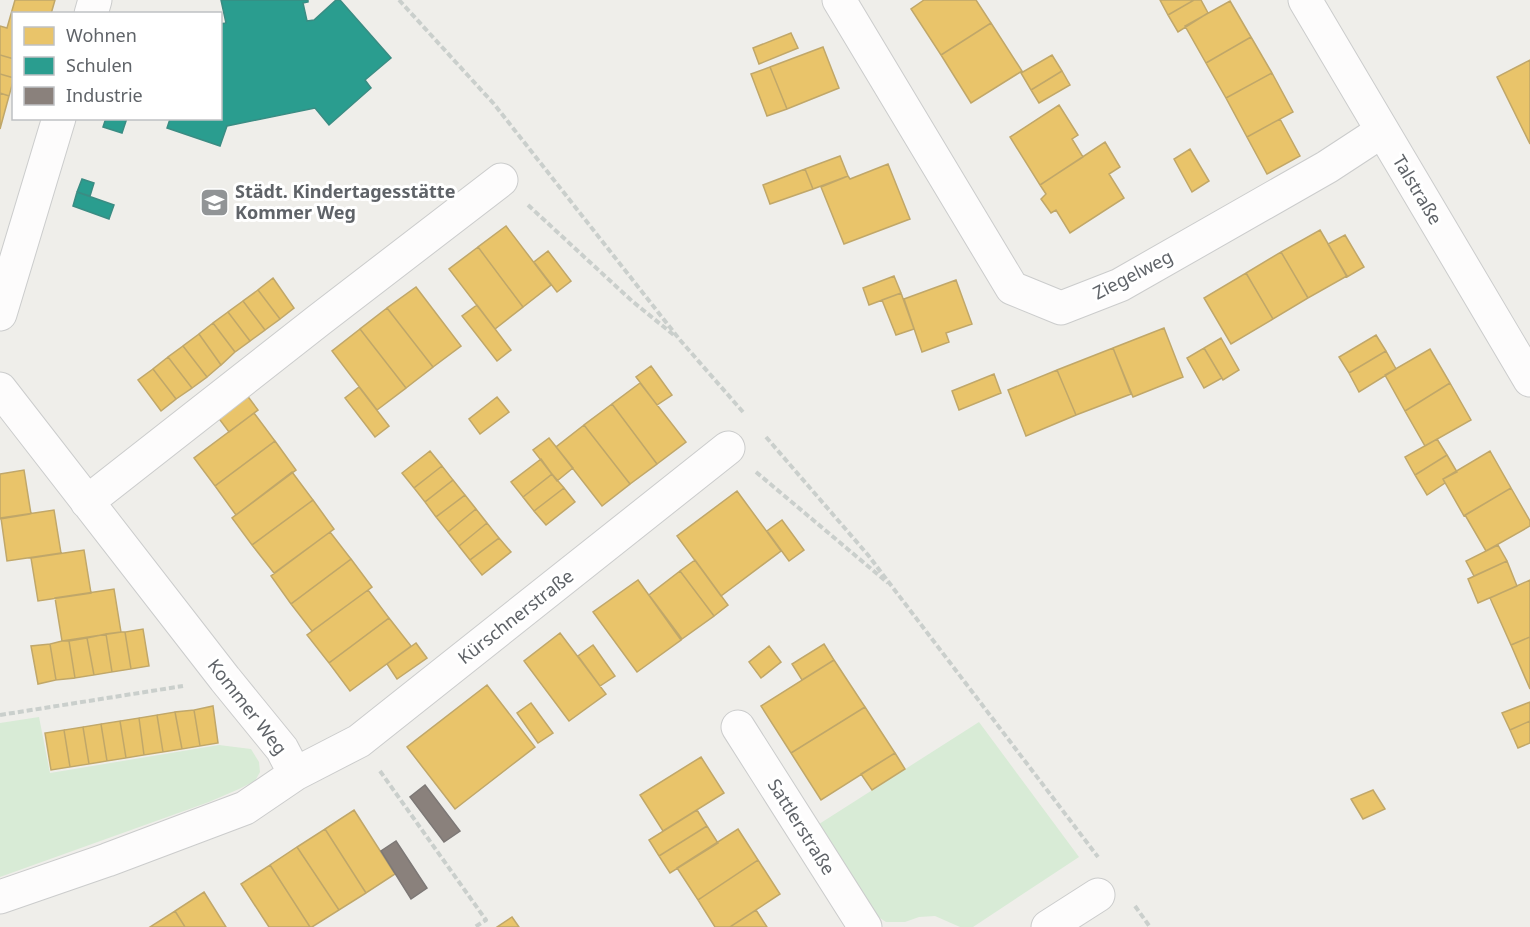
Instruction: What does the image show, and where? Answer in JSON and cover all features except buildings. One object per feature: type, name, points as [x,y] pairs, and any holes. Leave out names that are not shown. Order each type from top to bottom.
[{"type":"street","name":"Ziegelweg","points":[[839,0],[1012,288],[1060,308],[1120,285],[1327,167],[1382,131]]},
{"type":"street","name":"Talstraße","points":[[1305,0],[1530,380]]},
{"type":"street","points":[[0,314],[58,120]]},
{"type":"street","points":[[87,502],[501,180]]},
{"type":"street","name":"Kommer Weg","points":[[0,388],[225,679],[282,748],[295,774],[244,808],[107,860],[0,897]]},
{"type":"street","name":"Kürschnerstraße","points":[[295,774],[359,741],[728,448]]},
{"type":"street","name":"Sattlerstraße","points":[[738,727],[865,927]]},
{"type":"street","points":[[1048,927],[1101,880]]},
{"type":"path","points":[[399,0],[494,104],[680,340],[751,421]]},
{"type":"path","points":[[501,180],[632,301],[680,340]]},
{"type":"path","points":[[759,430],[895,589],[1101,880]]},
{"type":"path","points":[[728,448],[895,589]]},
{"type":"path","points":[[0,715],[225,679]]},
{"type":"path","points":[[359,741],[486,920],[475,927]]},
{"type":"path","points":[[1131,900],[1150,927]]},
{"type":"green space","points":[[39,717],[50,773],[219,745],[251,749],[259,762],[260,772],[255,781],[209,802],[0,877],[0,723]]},
{"type":"green space","points":[[979,722],[1079,857],[973,927],[960,927],[935,916],[919,917],[905,922],[886,922],[869,911],[816,826]]},
{"type":"place","name":"Städt. Kindertagesstätte Kommer Weg","points":[[214,202]]}]
